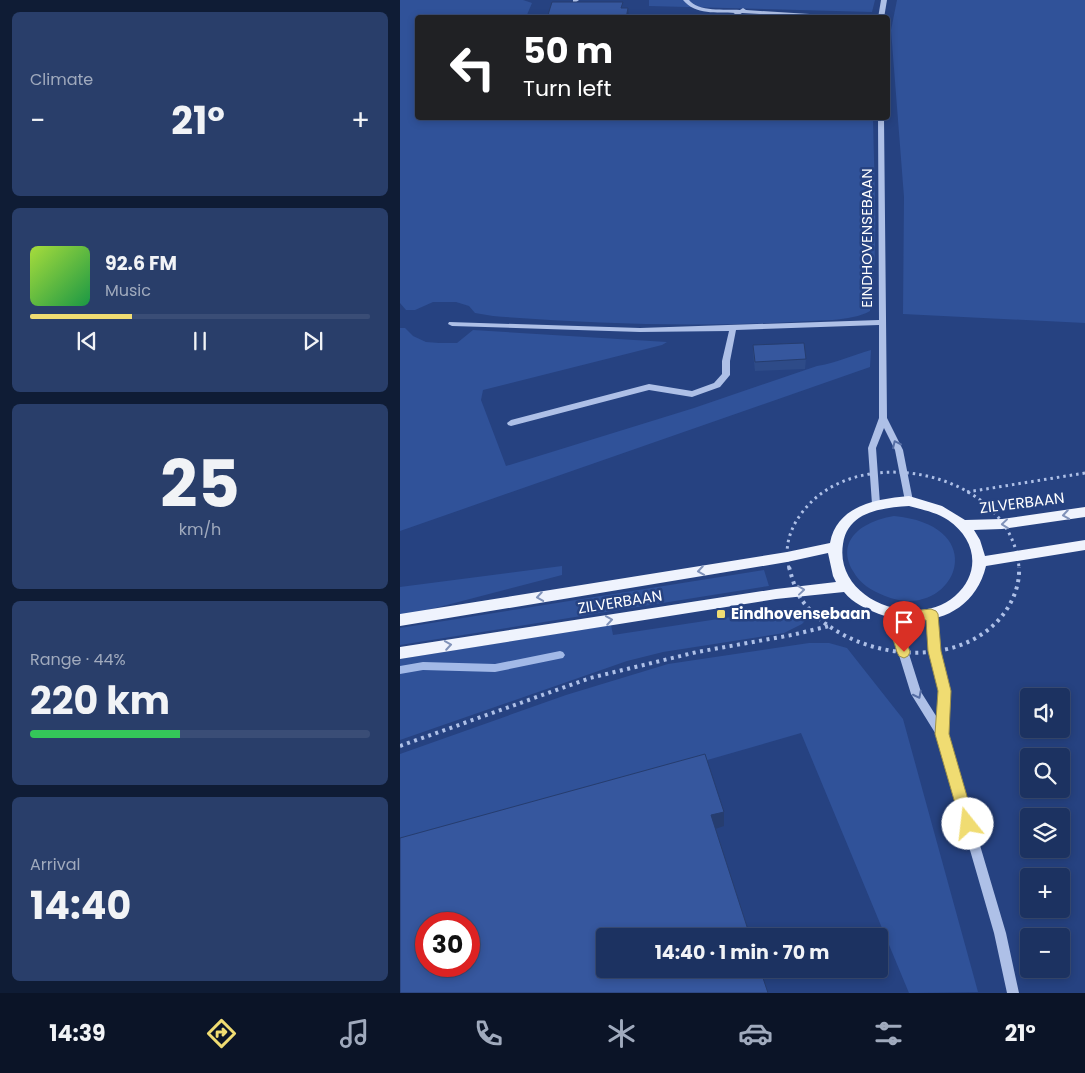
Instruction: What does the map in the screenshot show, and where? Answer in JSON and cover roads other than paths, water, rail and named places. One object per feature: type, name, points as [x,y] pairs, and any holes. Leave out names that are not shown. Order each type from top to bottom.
[{"type":"main road","points":[[908,501],[939,509],[963,526],[976,543],[981,562],[978,579],[968,595],[952,607],[931,614],[912,616],[891,613],[866,603],[846,586],[833,560],[833,547],[840,528],[855,514],[876,504],[908,501]]},
{"type":"main road","name":"ZILVERBAAN","points":[[963,526],[1002,524],[1085,512]]},
{"type":"main road","points":[[981,562],[1085,545]]},
{"type":"main road","name":"ZILVERBAAN","points":[[400,620],[787,557],[833,547]]},
{"type":"main road","name":"ZILVERBAAN","points":[[400,653],[776,594],[846,586]]},
{"type":"street","points":[[686,0],[690,5],[698,9],[823,15]]},
{"type":"street","points":[[882,15],[884,0]]},
{"type":"street","points":[[734,15],[743,10]]},
{"type":"street","name":"EINDHOVENSEBAAN","points":[[876,504],[872,448],[883,418],[881,120]]},
{"type":"street","points":[[452,324],[640,330],[883,322]]},
{"type":"street","points":[[511,423],[649,387],[692,394],[717,385],[726,374],[726,361],[733,328]]},
{"type":"street","name":"EINDHOVENSEBAAN","points":[[883,418],[899,450],[908,501]]},
{"type":"street","points":[[891,613],[916,694],[942,734],[1000,933],[1014,993]]},
{"type":"street","points":[[931,614],[934,651],[944,691],[942,734]]},
{"type":"waterway","points":[[400,670],[423,666],[495,668],[560,655]]},
{"type":"place","name":"Eindhovensebaan","points":[[721,614]]}]
